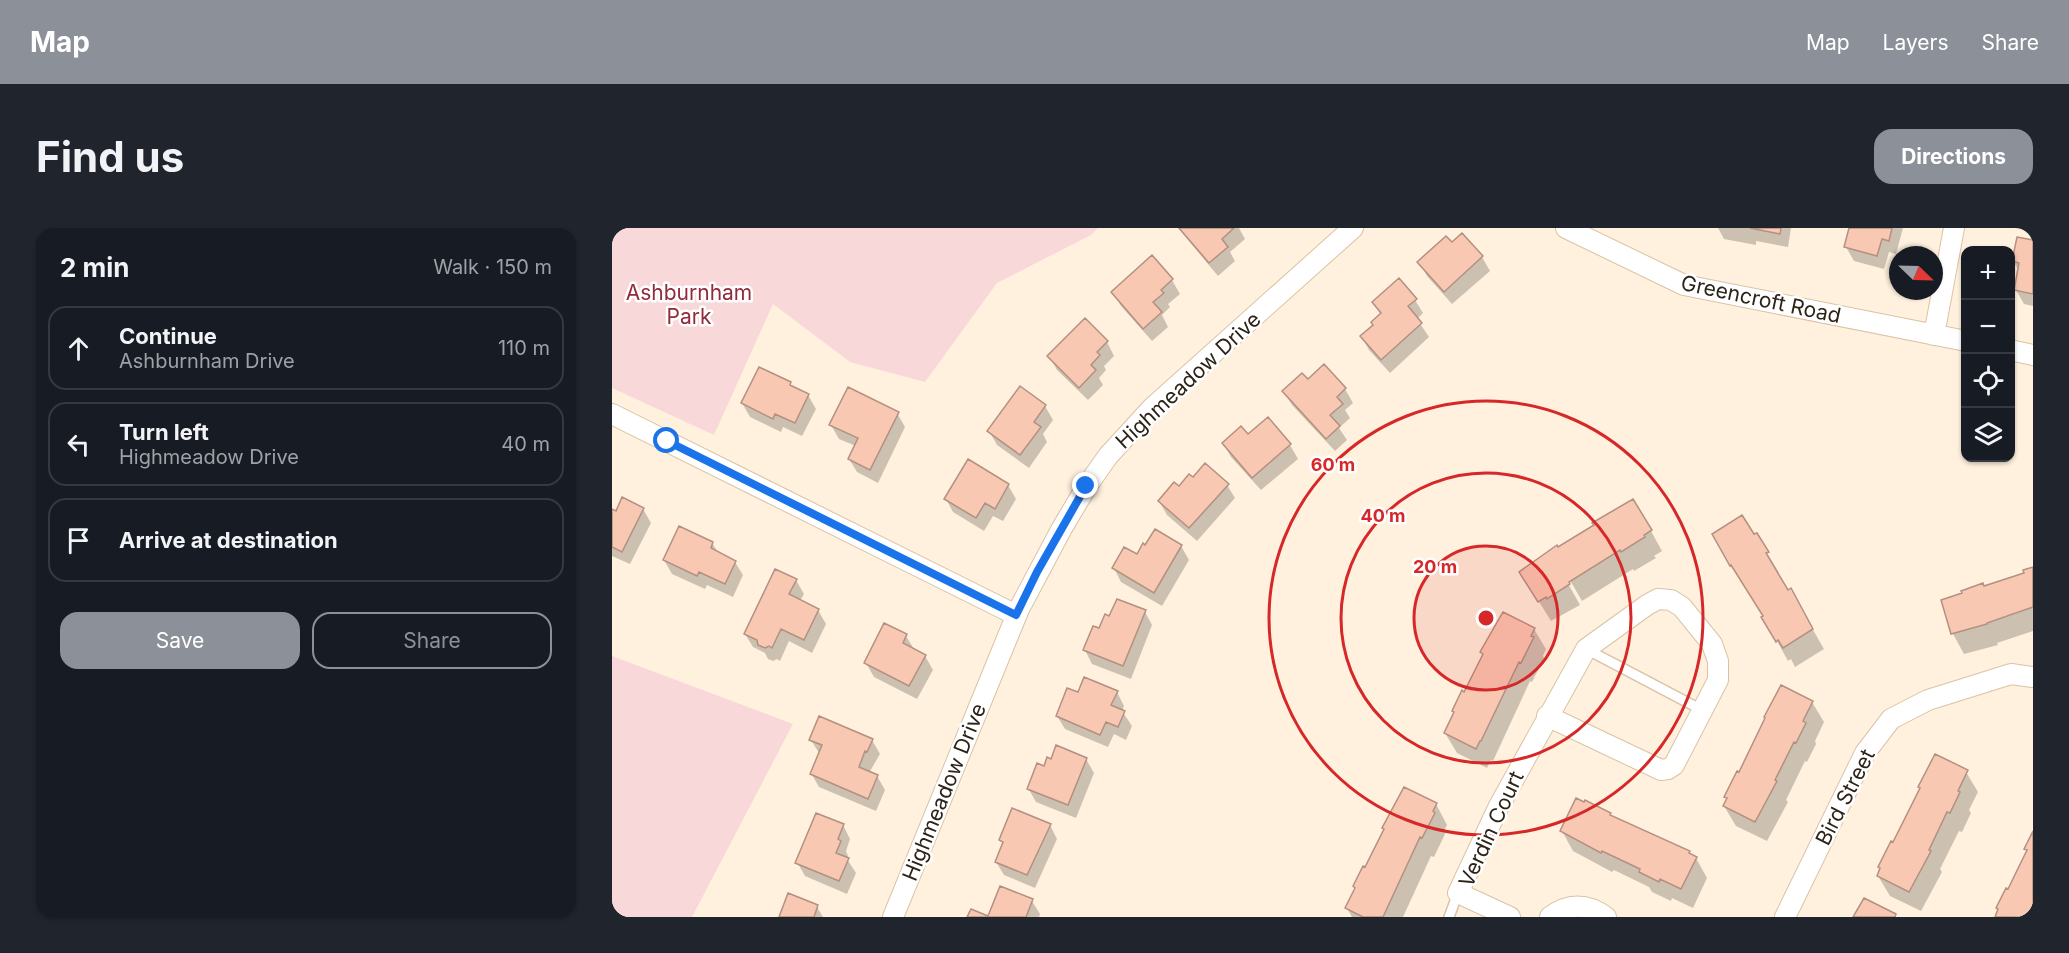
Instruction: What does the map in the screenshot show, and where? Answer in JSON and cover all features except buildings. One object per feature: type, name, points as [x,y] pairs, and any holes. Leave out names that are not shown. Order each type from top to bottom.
[{"type":"street","name":"Highmeadow Drive","points":[[893,917],[1016,615],[1086,486],[1108,456],[1152,408],[1353,228]]},
{"type":"street","name":"Greencroft Road","points":[[1566,228],[1683,285],[1961,340]]},
{"type":"street","points":[[1934,335],[1954,228]]},
{"type":"street","points":[[2015,351],[2033,355]]},
{"type":"street","points":[[612,414],[1016,615]]},
{"type":"street","name":"Verdin Court","points":[[1510,917],[1458,893],[1499,806],[1547,717],[1586,649],[1647,605],[1658,600],[1671,600],[1682,607],[1712,644],[1718,661],[1718,680],[1674,765],[1668,769],[1660,770],[1547,717]]},
{"type":"street","name":"Bird Street","points":[[1785,917],[1865,753],[1891,719],[1928,700],[2011,674],[2033,677]]},
{"type":"street","points":[[1550,917],[1570,906],[1584,906],[1597,910],[1606,917]]},
{"type":"lane","points":[[1586,649],[1702,710]]},
{"type":"lane","points":[[1449,917],[1458,893]]},
{"type":"green space","name":"Ashburnham Park","points":[[612,228],[1098,228],[1091,235],[997,283],[925,382],[850,362],[773,304],[714,435],[612,388]]},
{"type":"green space","points":[[612,656],[793,724],[692,917],[612,917]]},
{"type":"route","points":[[667,441],[1016,615],[1037,572],[1086,486]]}]
